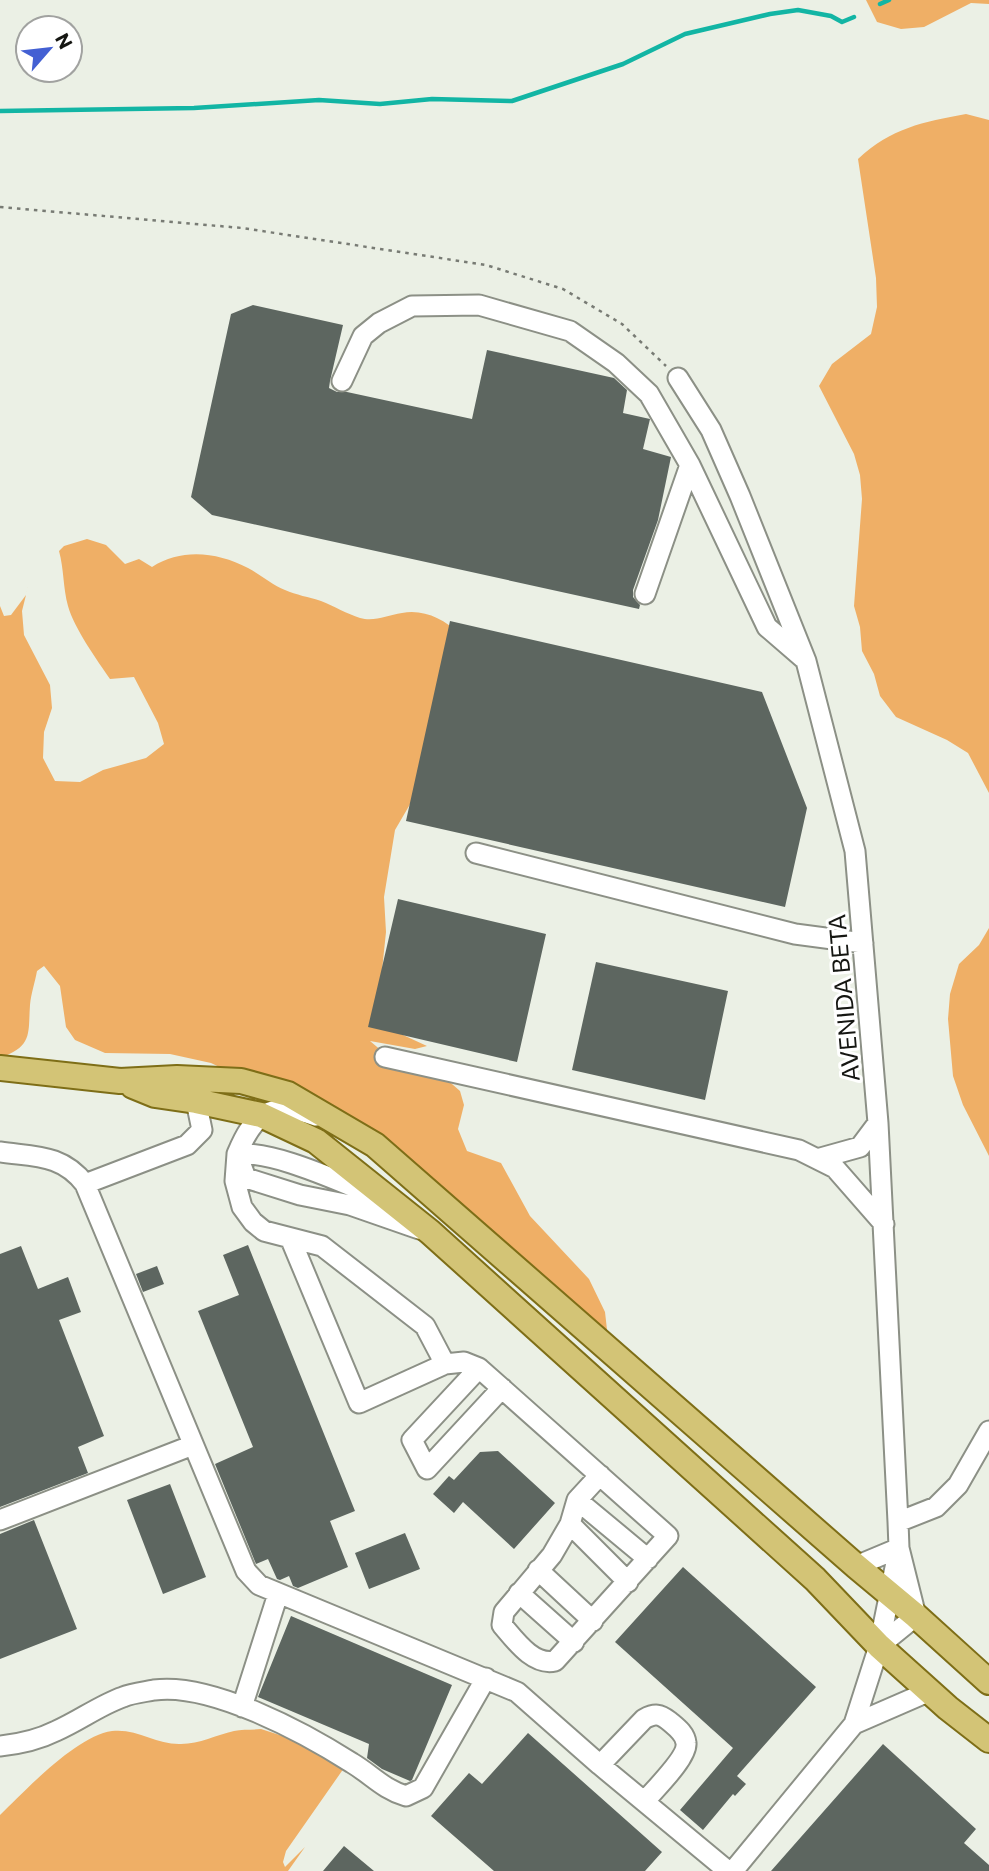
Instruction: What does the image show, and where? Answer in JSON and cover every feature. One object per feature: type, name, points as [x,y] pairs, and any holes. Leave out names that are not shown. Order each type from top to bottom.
[{"type":"main road","points":[[0,1068],[120,1081],[177,1078],[241,1081],[288,1094],[375,1145],[989,1682]]},
{"type":"main road","points":[[120,1081],[155,1095],[261,1115],[316,1141],[430,1232],[815,1579],[879,1646],[948,1708],[989,1740]]},
{"type":"street","points":[[342,381],[363,336],[379,323],[412,306],[479,305],[570,331],[616,363],[649,394],[690,465],[767,627],[806,661]]},
{"type":"street","name":"AVENIDA BETA","points":[[678,378],[711,430],[806,661],[855,850],[878,1123],[899,1548],[879,1646],[855,1724]]},
{"type":"street","points":[[645,594],[690,465]]},
{"type":"street","points":[[476,853],[795,934],[863,943]]},
{"type":"street","points":[[385,1057],[799,1150],[835,1168],[884,1224]]},
{"type":"street","points":[[85,1184],[187,1145],[202,1130],[196,1101]]},
{"type":"street","points":[[345,1127],[300,1110],[282,1109],[261,1115],[247,1131],[237,1154],[235,1181],[243,1207],[253,1222],[264,1231],[322,1246],[425,1326],[445,1363]]},
{"type":"street","points":[[817,1159],[860,1147],[878,1123]]},
{"type":"street","points":[[0,1152],[59,1160],[74,1169],[85,1184],[246,1571],[259,1585],[517,1692],[600,1765],[731,1871],[855,1724],[930,1690]]},
{"type":"street","points":[[237,1154],[253,1153],[291,1164],[397,1204]]},
{"type":"street","points":[[237,1154],[246,1178],[300,1195],[350,1205],[430,1232]]},
{"type":"street","points":[[291,1240],[359,1403],[445,1363],[464,1362],[479,1368],[600,1475],[668,1536],[574,1642],[555,1661],[546,1663],[534,1657],[502,1625],[503,1612],[552,1555],[570,1524],[577,1500],[600,1475]]},
{"type":"street","points":[[479,1368],[412,1440],[427,1469],[502,1388]]},
{"type":"street","points":[[458,1391],[481,1411]]},
{"type":"street","points":[[898,1522],[936,1507],[958,1485],[989,1431]]},
{"type":"street","points":[[0,1520],[193,1445]]},
{"type":"street","points":[[577,1500],[648,1559]]},
{"type":"street","points":[[570,1524],[628,1582]]},
{"type":"street","points":[[856,1566],[899,1548],[916,1616],[879,1646]]},
{"type":"street","points":[[538,1570],[593,1621]]},
{"type":"street","points":[[519,1593],[574,1642]]},
{"type":"street","points":[[242,1707],[278,1594]]},
{"type":"street","points":[[0,1746],[25,1743],[56,1731],[123,1696],[158,1690],[198,1693],[242,1707],[307,1734],[356,1765],[389,1791],[406,1796],[423,1788],[486,1678]]},
{"type":"street","points":[[600,1765],[644,1719],[652,1714],[662,1715],[682,1732],[686,1741],[685,1752],[645,1801]]},
{"type":"path","points":[[0,207],[242,228],[486,265],[563,289],[622,324],[678,378]]},
{"type":"shaded area","points":[[866,0],[989,0],[989,4],[971,3],[924,27],[901,29],[877,22]]},
{"type":"shaded area","points":[[966,114],[989,120],[989,793],[968,753],[947,740],[896,717],[880,696],[874,674],[862,651],[860,627],[854,606],[862,499],[860,475],[854,454],[819,386],[832,364],[871,334],[877,307],[876,278],[858,159],[870,148],[895,133]]},
{"type":"shaded area","points":[[87,539],[106,545],[125,564],[139,559],[152,567],[163,561],[187,555],[224,558],[248,568],[280,588],[321,601],[360,618],[376,619],[418,612],[440,620],[459,634],[423,782],[395,830],[384,897],[386,932],[379,999],[390,1029],[427,1046],[415,1049],[370,1041],[383,1052],[436,1070],[460,1091],[464,1105],[458,1129],[467,1151],[501,1163],[530,1216],[589,1279],[605,1312],[610,1356],[364,1135],[211,1063],[170,1054],[105,1053],[75,1040],[66,1027],[60,986],[44,966],[37,971],[27,1038],[18,1049],[0,1058],[0,606],[4,616],[11,615],[26,595],[22,611],[24,635],[50,685],[52,708],[44,732],[43,758],[55,781],[80,782],[103,770],[146,758],[164,744],[158,723],[134,677],[110,679],[75,624],[66,599],[59,551],[64,546]]},
{"type":"shaded area","points":[[989,928],[989,1156],[963,1105],[953,1076],[948,1019],[950,994],[959,964],[979,945]]},
{"type":"shaded area","points":[[261,1729],[295,1740],[344,1768],[286,1851],[283,1862],[285,1867],[305,1847],[288,1871],[0,1871],[0,1815],[52,1765],[83,1743],[112,1731],[130,1732],[172,1744],[188,1744],[237,1730]]},
{"type":"building","points":[[253,305],[343,325],[329,388],[337,392],[472,419],[487,350],[614,378],[627,390],[623,413],[650,419],[643,449],[671,457],[658,520],[633,590],[633,597],[640,605],[639,609],[212,515],[191,497],[231,314]]},
{"type":"building","points":[[450,621],[762,692],[807,808],[785,907],[406,821]]},
{"type":"building","points":[[398,899],[546,934],[517,1062],[368,1027]]},
{"type":"building","points":[[596,962],[728,991],[705,1100],[572,1070]]},
{"type":"building","points":[[248,1245],[355,1511],[330,1521],[348,1567],[298,1588],[293,1586],[289,1576],[277,1579],[268,1559],[256,1564],[215,1464],[253,1447],[198,1311],[239,1295],[223,1255]]},
{"type":"building","points":[[21,1246],[38,1289],[68,1277],[81,1312],[59,1320],[104,1436],[78,1447],[88,1473],[0,1507],[0,1254]]},
{"type":"building","points":[[157,1266],[164,1284],[143,1292],[136,1274]]},
{"type":"building","points":[[498,1451],[555,1503],[514,1549],[463,1502],[454,1513],[433,1494],[449,1476],[454,1480],[480,1452]]},
{"type":"building","points":[[170,1484],[206,1577],[163,1594],[127,1500]]},
{"type":"building","points":[[34,1520],[77,1629],[0,1659],[0,1534]]},
{"type":"building","points":[[405,1533],[420,1569],[369,1589],[355,1553]]},
{"type":"building","points":[[683,1567],[816,1687],[737,1776],[746,1784],[735,1796],[733,1794],[703,1830],[680,1810],[733,1748],[615,1642]]},
{"type":"building","points":[[291,1616],[452,1685],[412,1780],[382,1769],[367,1758],[369,1744],[258,1697]]},
{"type":"building","points":[[528,1733],[662,1852],[645,1871],[494,1871],[431,1816],[469,1773],[482,1784]]},
{"type":"building","points":[[883,1744],[976,1829],[964,1843],[989,1865],[989,1871],[771,1871]]},
{"type":"building","points":[[344,1846],[374,1871],[323,1871]]},
{"type":"waterway","points":[[880,4],[889,0]]},
{"type":"waterway","points":[[0,111],[194,108],[319,100],[380,104],[432,99],[512,101],[623,64],[685,34],[798,10],[831,16],[842,22],[854,17]]}]
